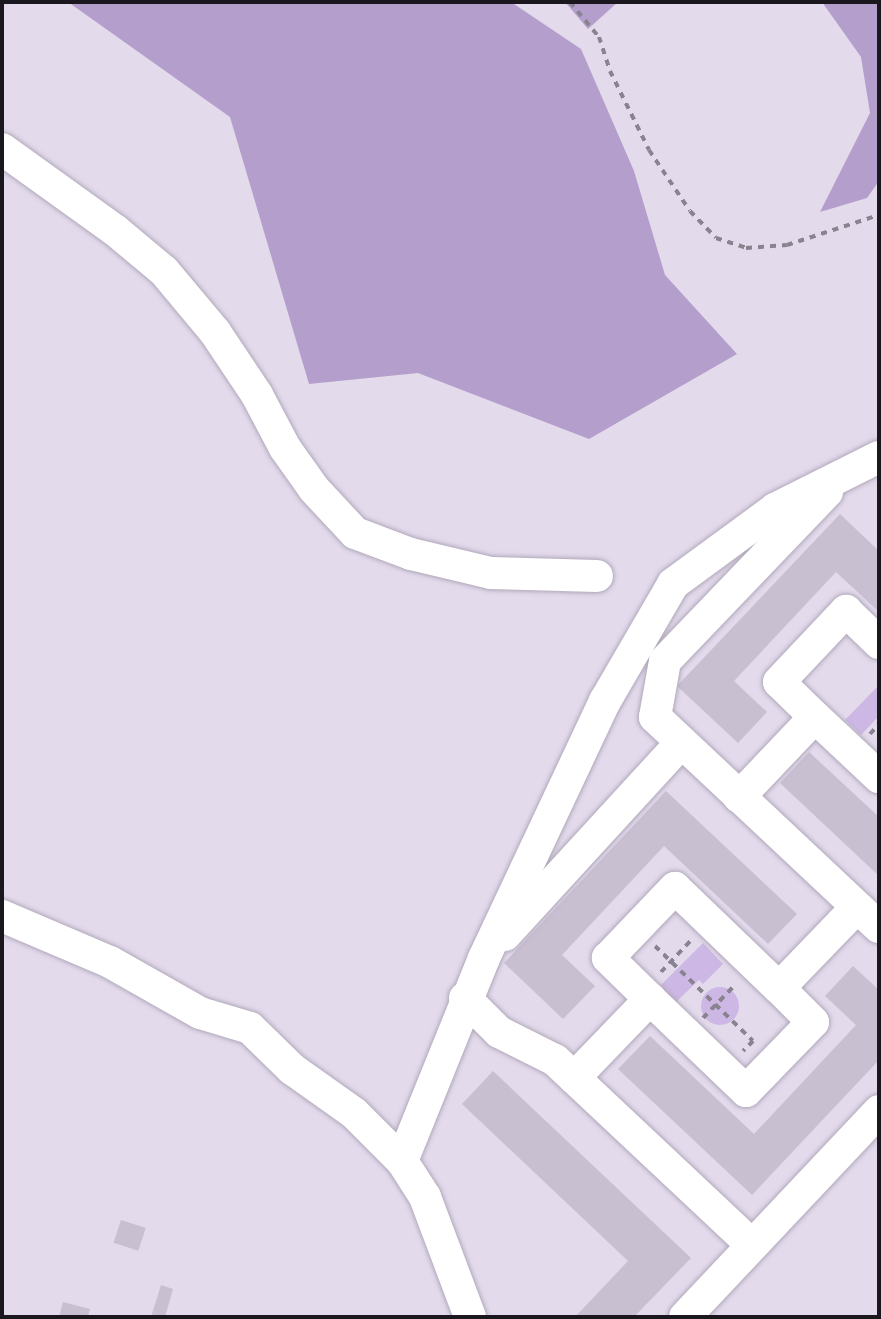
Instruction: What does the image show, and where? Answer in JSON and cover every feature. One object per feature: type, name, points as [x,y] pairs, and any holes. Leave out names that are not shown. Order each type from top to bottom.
[{"type":"street","points":[[2,149],[116,231],[164,271],[215,332],[257,395],[285,448],[314,489],[355,533],[411,554],[491,573],[597,576]]},
{"type":"street","points":[[402,1161],[465,998],[605,701],[673,584],[775,509],[843,475],[877,463]]},
{"type":"street","points":[[655,717],[665,661],[843,475]]},
{"type":"street","points":[[879,643],[846,611],[779,682],[879,777]]},
{"type":"street","points":[[605,701],[655,717],[868,917],[779,988]]},
{"type":"street","points":[[739,797],[815,717]]},
{"type":"street","points":[[484,958],[681,743]]},
{"type":"street","points":[[675,888],[779,988],[813,1022],[746,1091],[608,958],[675,888]]},
{"type":"street","points":[[2,916],[110,962],[200,1013],[250,1028],[292,1069],[354,1113],[402,1161],[425,1197],[470,1317]]},
{"type":"street","points":[[574,1078],[646,995]]},
{"type":"street","points":[[465,998],[499,1032],[555,1060],[752,1245]]},
{"type":"street","points":[[685,1317],[879,1111]]},
{"type":"path","points":[[570,2],[599,37],[610,71],[649,150],[690,211],[716,238],[746,248],[787,245],[879,215]]},
{"type":"path","points":[[646,995],[671,962],[710,922]]},
{"type":"path","points":[[636,928],[753,1041],[724,1070]]},
{"type":"path","points":[[687,1035],[755,965]]},
{"type":"shaded area","points":[[68,2],[511,2],[581,49],[634,171],[665,275],[737,354],[589,439],[418,373],[309,384],[230,117]]},
{"type":"shaded area","points":[[565,2],[618,2],[588,29]]},
{"type":"shaded area","points":[[822,2],[879,2],[879,181],[867,198],[820,212],[870,113],[861,57]]},
{"type":"shaded area","points":[[879,685],[879,716],[861,735],[845,720]]},
{"type":"shaded area","points":[[703,943],[723,964],[703,984],[699,980],[676,1002],[660,986]]},
{"type":"shaded area","points":[[720,987],[733,993],[739,1006],[733,1019],[720,1025],[707,1019],[701,1006],[707,993]]},
{"type":"building","points":[[840,514],[879,551],[879,612],[836,572],[734,681],[767,712],[738,743],[677,686]]},
{"type":"building","points":[[809,752],[879,817],[879,876],[780,783]]},
{"type":"building","points":[[666,791],[797,914],[768,944],[664,846],[562,955],[595,986],[563,1019],[504,963]]},
{"type":"building","points":[[853,966],[879,990],[879,1060],[752,1195],[618,1069],[650,1036],[754,1134],[856,1025],[825,996]]},
{"type":"building","points":[[493,1071],[691,1258],[634,1317],[575,1317],[628,1261],[462,1104]]},
{"type":"building","points":[[121,1220],[146,1228],[138,1251],[114,1243]]},
{"type":"building","points":[[161,1285],[173,1289],[165,1317],[151,1317]]},
{"type":"building","points":[[63,1302],[90,1309],[88,1317],[59,1317]]}]
